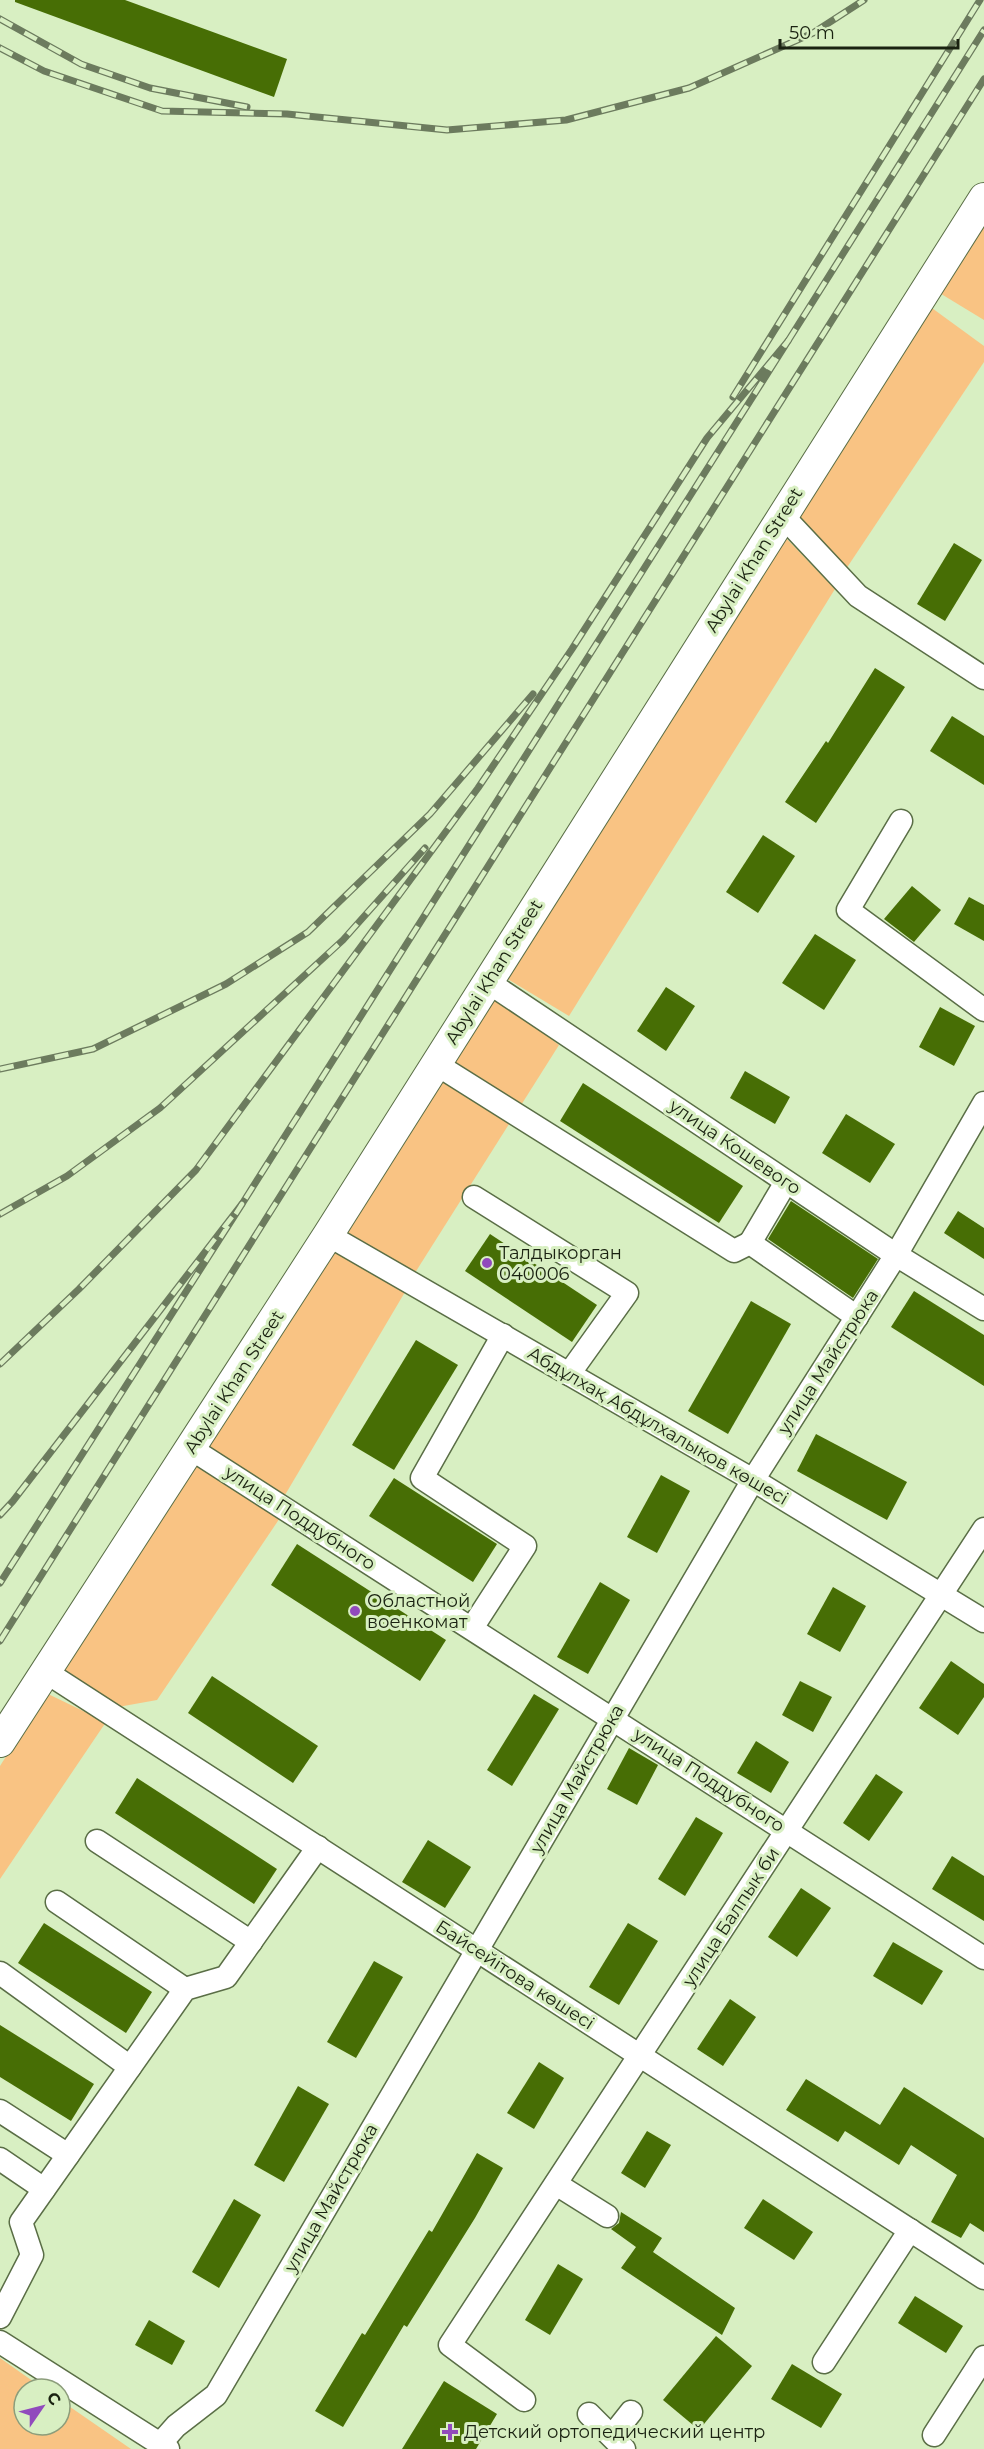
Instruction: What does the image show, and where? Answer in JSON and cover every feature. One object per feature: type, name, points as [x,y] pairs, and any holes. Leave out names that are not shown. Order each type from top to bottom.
[{"type":"main road","name":"Abylai Khan Street","points":[[0,1742],[328,1235],[984,198]]},
{"type":"street","points":[[782,515],[858,596],[984,678]]},
{"type":"street","points":[[901,820],[848,910],[984,1010]]},
{"type":"street","name":"улица Кошевого","points":[[488,982],[896,1255],[984,1309]]},
{"type":"street","points":[[436,1064],[734,1251],[750,1243],[786,1182]]},
{"type":"street","name":"улица Майстрюка","points":[[164,2446],[176,2426],[216,2395],[753,1480],[896,1255],[984,1103]]},
{"type":"street","points":[[474,1197],[627,1293],[569,1374]]},
{"type":"street","name":"Абдұлхақ Абдұлхалықов көшесі","points":[[328,1235],[753,1480],[984,1621]]},
{"type":"street","points":[[750,1243],[857,1317]]},
{"type":"street","points":[[472,1628],[525,1546],[422,1478],[502,1335]]},
{"type":"street","name":"улица Поддубного","points":[[190,1448],[984,1958]]},
{"type":"street","name":"улица Балпык би","points":[[524,2400],[450,2345],[984,1529]]},
{"type":"street","name":"Байсейітова көшесі","points":[[46,1672],[984,2278]]},
{"type":"street","points":[[97,1841],[251,1942]]},
{"type":"street","points":[[0,2317],[32,2255],[21,2222],[185,1989],[226,1977],[318,1847]]},
{"type":"street","points":[[57,1902],[185,1989]]},
{"type":"street","points":[[0,1973],[130,2067]]},
{"type":"street","points":[[0,2111],[68,2155]]},
{"type":"street","points":[[0,2158],[44,2189]]},
{"type":"street","points":[[556,2184],[607,2216]]},
{"type":"street","points":[[824,2362],[910,2230]]},
{"type":"street","points":[[0,2342],[164,2446]]},
{"type":"street","points":[[934,2434],[984,2357]]},
{"type":"street","points":[[589,2414],[618,2443],[631,2412]]},
{"type":"shaded area","points":[[984,208],[984,320],[933,289]]},
{"type":"shaded area","points":[[925,303],[984,346],[984,362],[846,569],[794,510]]},
{"type":"shaded area","points":[[784,536],[835,589],[569,1016],[506,978]]},
{"type":"shaded area","points":[[492,993],[559,1045],[413,1276],[342,1229]]},
{"type":"shaded area","points":[[329,1247],[405,1292],[285,1495],[202,1447]]},
{"type":"shaded area","points":[[191,1458],[286,1509],[157,1700],[118,1707],[58,1669]]},
{"type":"shaded area","points":[[46,1693],[106,1722],[0,1879],[0,1766]]},
{"type":"shaded area","points":[[0,2358],[27,2377],[12,2377],[12,2437],[72,2437],[72,2408],[131,2449],[0,2449]]},
{"type":"building","points":[[15,0],[125,0],[287,59],[274,97],[15,2]]},
{"type":"building","points":[[954,543],[982,560],[945,621],[917,604]]},
{"type":"building","points":[[875,668],[905,687],[816,823],[785,802],[826,741],[828,743]]},
{"type":"building","points":[[952,716],[984,736],[984,785],[930,751]]},
{"type":"building","points":[[763,835],[795,856],[758,913],[726,892]]},
{"type":"building","points":[[912,886],[941,910],[914,942],[884,919]]},
{"type":"building","points":[[969,897],[984,905],[984,941],[954,924]]},
{"type":"building","points":[[815,934],[856,960],[824,1010],[782,983]]},
{"type":"building","points":[[666,987],[695,1006],[666,1051],[637,1031]]},
{"type":"building","points":[[940,1007],[975,1026],[954,1066],[919,1047]]},
{"type":"building","points":[[745,1071],[790,1097],[775,1124],[730,1098]]},
{"type":"building","points":[[583,1083],[743,1186],[719,1223],[560,1121]]},
{"type":"building","points":[[846,1114],[895,1144],[870,1183],[822,1153]]},
{"type":"building","points":[[791,1201],[878,1259],[853,1298],[768,1239]]},
{"type":"building","points":[[958,1211],[984,1228],[984,1259],[944,1233]]},
{"type":"building","points":[[490,1234],[597,1305],[572,1342],[465,1271]]},
{"type":"building","points":[[914,1291],[984,1335],[984,1386],[891,1327]]},
{"type":"building","points":[[751,1301],[791,1324],[728,1434],[688,1411]]},
{"type":"building","points":[[416,1340],[458,1365],[394,1470],[352,1445]]},
{"type":"building","points":[[816,1434],[907,1482],[887,1520],[797,1471]]},
{"type":"building","points":[[661,1475],[690,1491],[657,1553],[627,1537]]},
{"type":"building","points":[[394,1478],[497,1544],[473,1582],[369,1516]]},
{"type":"building","points":[[297,1544],[446,1640],[420,1681],[271,1585]]},
{"type":"building","points":[[600,1582],[630,1600],[588,1674],[557,1657]]},
{"type":"building","points":[[833,1587],[866,1606],[840,1652],[807,1634]]},
{"type":"building","points":[[951,1661],[984,1684],[984,1697],[958,1735],[919,1708]]},
{"type":"building","points":[[212,1676],[318,1746],[293,1783],[188,1713]]},
{"type":"building","points":[[800,1681],[832,1697],[813,1732],[782,1715]]},
{"type":"building","points":[[534,1694],[559,1709],[512,1786],[487,1770]]},
{"type":"building","points":[[756,1741],[789,1762],[771,1793],[737,1773]]},
{"type":"building","points":[[629,1748],[658,1765],[637,1805],[607,1789]]},
{"type":"building","points":[[876,1774],[903,1792],[869,1841],[843,1823]]},
{"type":"building","points":[[137,1778],[277,1869],[254,1904],[115,1813]]},
{"type":"building","points":[[696,1817],[723,1833],[685,1896],[658,1879]]},
{"type":"building","points":[[428,1840],[471,1867],[445,1908],[402,1882]]},
{"type":"building","points":[[952,1856],[984,1876],[984,1921],[932,1889]]},
{"type":"building","points":[[801,1888],[831,1908],[797,1957],[768,1937]]},
{"type":"building","points":[[44,1923],[152,1992],[126,2033],[18,1963]]},
{"type":"building","points":[[628,1923],[658,1941],[619,2005],[589,1987]]},
{"type":"building","points":[[893,1942],[943,1971],[922,2005],[873,1976]]},
{"type":"building","points":[[374,1961],[403,1977],[356,2058],[327,2042]]},
{"type":"building","points":[[730,1999],[756,2017],[723,2066],[697,2049]]},
{"type":"building","points":[[0,2025],[94,2084],[71,2121],[0,2077]]},
{"type":"building","points":[[539,2062],[564,2078],[534,2129],[507,2113]]},
{"type":"building","points":[[806,2079],[880,2125],[904,2087],[984,2138],[984,2232],[970,2223],[961,2238],[931,2222],[957,2175],[911,2145],[899,2165],[845,2131],[838,2142],[786,2110]]},
{"type":"building","points":[[298,2086],[329,2104],[284,2182],[254,2165]]},
{"type":"building","points":[[647,2131],[671,2145],[645,2188],[621,2173]]},
{"type":"building","points":[[477,2153],[503,2168],[475,2218],[407,2327],[404,2325],[343,2427],[315,2411],[362,2333],[365,2335],[429,2230],[432,2232]]},
{"type":"building","points":[[234,2199],[261,2215],[219,2288],[192,2272]]},
{"type":"building","points":[[763,2199],[813,2232],[794,2260],[744,2228]]},
{"type":"building","points":[[621,2212],[662,2238],[653,2252],[735,2308],[722,2335],[621,2268],[636,2247],[611,2229],[619,2223]]},
{"type":"building","points":[[558,2264],[583,2279],[550,2335],[525,2320]]},
{"type":"building","points":[[915,2296],[963,2326],[946,2353],[898,2323]]},
{"type":"building","points":[[149,2320],[185,2341],[172,2365],[135,2345]]},
{"type":"building","points":[[716,2336],[752,2366],[699,2430],[663,2400]]},
{"type":"building","points":[[792,2364],[842,2394],[821,2428],[771,2399]]},
{"type":"building","name":"Детский ортопедический центр","points":[[444,2381],[497,2414],[476,2449],[402,2449]]},
{"type":"railway","points":[[0,48],[44,71],[162,111],[287,114],[447,130],[566,120],[689,88],[813,33],[864,0]]},
{"type":"railway","points":[[733,397],[980,0]]},
{"type":"railway","points":[[0,19],[81,64],[150,88],[247,107]]},
{"type":"railway","points":[[788,341],[984,30]]},
{"type":"railway","points":[[0,1641],[984,79]]},
{"type":"railway","points":[[0,1364],[79,1289],[196,1170],[478,788],[572,649],[707,438],[788,341],[242,1204]]},
{"type":"railway","points":[[0,1069],[93,1049],[226,984],[308,932],[430,814],[533,694]]},
{"type":"railway","points":[[0,1214],[67,1176],[160,1108],[343,940],[425,848]]},
{"type":"railway","points":[[0,1515],[242,1204],[0,1583]]},
{"type":"place","name":"Талдыкорган 040006","points":[[487,1263]]},
{"type":"place","name":"Областной военкомат","points":[[355,1611]]},
{"type":"place","name":"Детский ортопедический центр","points":[[450,2432]]}]
